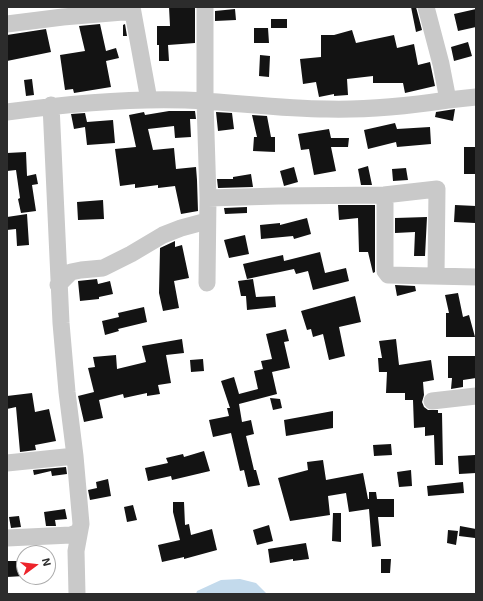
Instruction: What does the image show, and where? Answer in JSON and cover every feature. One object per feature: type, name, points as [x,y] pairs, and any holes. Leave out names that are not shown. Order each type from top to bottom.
[{"type":"street","points":[[205,7],[205,101],[208,198],[207,283]]},
{"type":"street","points":[[426,7],[441,64],[448,100]]},
{"type":"street","points":[[7,24],[133,10],[149,100]]},
{"type":"street","points":[[7,112],[51,105],[149,100],[205,101],[327,109],[381,107],[476,97]]},
{"type":"street","points":[[51,105],[58,285],[67,392],[76,456],[81,524],[76,552],[77,594]]},
{"type":"street","points":[[208,198],[384,195],[437,189],[436,276]]},
{"type":"street","points":[[384,195],[385,271],[388,275],[476,276]]},
{"type":"street","points":[[58,285],[71,272],[103,268],[113,264],[163,235],[181,228],[207,221]]},
{"type":"street","points":[[432,401],[476,396]]},
{"type":"street","points":[[7,463],[76,456]]},
{"type":"street","points":[[7,538],[71,535],[79,532]]},
{"type":"water","points":[[240,579],[256,583],[267,594],[196,594],[197,591],[221,580]]},
{"type":"building","points":[[169,7],[195,7],[195,43],[168,45],[169,61],[159,61],[157,26],[170,26]]},
{"type":"building","points":[[411,7],[416,7],[422,30],[416,32]]},
{"type":"building","points":[[235,9],[236,20],[215,21],[215,11]]},
{"type":"building","points":[[476,9],[476,27],[458,31],[454,14]]},
{"type":"building","points":[[271,19],[287,19],[287,28],[271,28]]},
{"type":"building","points":[[100,24],[106,51],[116,48],[119,58],[106,61],[111,87],[74,93],[73,89],[65,90],[60,55],[85,51],[79,26]]},
{"type":"building","points":[[125,24],[127,36],[123,36],[123,25]]},
{"type":"building","points":[[254,28],[268,28],[269,43],[254,43]]},
{"type":"building","points":[[46,29],[51,52],[7,61],[7,35]]},
{"type":"building","points":[[352,30],[356,43],[394,35],[397,48],[414,44],[418,65],[430,62],[435,86],[405,93],[403,83],[373,83],[373,76],[347,79],[348,95],[334,96],[334,94],[319,97],[316,82],[303,84],[300,59],[321,57],[321,35],[334,35]]},
{"type":"building","points":[[468,42],[472,56],[454,61],[451,47]]},
{"type":"building","points":[[260,55],[270,56],[269,77],[259,76]]},
{"type":"building","points":[[32,79],[34,95],[26,96],[24,80]]},
{"type":"building","points":[[455,109],[453,121],[435,117],[436,112]]},
{"type":"building","points":[[169,111],[195,111],[196,119],[190,119],[191,137],[175,138],[174,126],[148,129],[153,150],[174,148],[176,169],[196,167],[198,211],[181,214],[175,186],[158,188],[158,185],[135,188],[135,184],[120,186],[115,149],[136,147],[129,115],[144,112],[145,115]]},
{"type":"building","points":[[216,112],[232,113],[234,129],[218,131]]},
{"type":"building","points":[[85,113],[87,122],[113,120],[115,143],[87,145],[85,127],[74,129],[71,114]]},
{"type":"building","points":[[252,115],[267,116],[271,137],[275,137],[275,152],[253,151],[254,137],[257,137]]},
{"type":"building","points":[[395,123],[397,129],[430,127],[431,144],[397,147],[396,142],[368,149],[364,130]]},
{"type":"building","points":[[329,129],[331,138],[349,138],[348,147],[331,147],[336,171],[314,175],[309,149],[301,150],[298,134]]},
{"type":"building","points":[[464,147],[476,147],[476,174],[464,174]]},
{"type":"building","points":[[26,152],[27,176],[36,174],[38,184],[32,185],[36,211],[21,213],[18,199],[20,198],[16,170],[7,171],[7,153]]},
{"type":"building","points":[[368,166],[372,185],[361,185],[358,169]]},
{"type":"building","points":[[294,167],[298,182],[284,186],[280,171]]},
{"type":"building","points":[[406,168],[408,180],[393,181],[392,169]]},
{"type":"building","points":[[251,174],[253,187],[218,188],[217,179],[233,179],[233,177]]},
{"type":"building","points":[[103,200],[104,219],[78,220],[77,202]]},
{"type":"building","points":[[338,205],[375,205],[375,272],[373,273],[368,252],[359,252],[358,218],[339,220]]},
{"type":"building","points":[[455,205],[476,206],[475,223],[454,222]]},
{"type":"building","points":[[247,207],[247,213],[225,214],[224,208]]},
{"type":"building","points":[[27,214],[29,245],[17,246],[16,229],[7,230],[7,217]]},
{"type":"building","points":[[427,217],[425,256],[414,256],[415,232],[395,233],[395,218]]},
{"type":"building","points":[[307,218],[311,234],[294,239],[293,236],[261,239],[260,225],[280,223],[280,225]]},
{"type":"building","points":[[245,235],[249,254],[229,258],[224,240]]},
{"type":"building","points":[[175,241],[175,247],[182,245],[189,278],[174,281],[179,308],[163,311],[159,293],[160,248]]},
{"type":"building","points":[[320,252],[325,273],[346,268],[349,281],[313,290],[308,271],[296,274],[294,269],[247,279],[243,264],[283,255],[284,261]]},
{"type":"building","points":[[97,279],[98,284],[110,281],[113,294],[99,297],[99,299],[80,301],[78,281]]},
{"type":"building","points":[[253,279],[256,297],[275,296],[276,307],[247,310],[246,296],[241,296],[238,281]]},
{"type":"building","points":[[395,285],[415,286],[416,291],[397,296]]},
{"type":"building","points":[[458,293],[463,317],[469,315],[475,337],[446,337],[446,313],[449,313],[445,295]]},
{"type":"building","points":[[355,296],[361,322],[339,327],[345,356],[329,360],[323,334],[313,337],[311,329],[307,330],[301,311]]},
{"type":"building","points":[[144,307],[147,322],[118,329],[119,331],[105,335],[102,321],[119,317],[118,313]]},
{"type":"building","points":[[286,329],[289,341],[284,342],[290,368],[272,372],[277,394],[239,404],[242,422],[251,420],[254,434],[246,436],[254,470],[256,470],[260,485],[248,487],[244,470],[240,471],[231,433],[213,437],[209,420],[229,416],[227,408],[230,408],[221,381],[234,377],[239,394],[258,389],[254,371],[263,369],[261,361],[272,359],[266,334]]},
{"type":"building","points":[[182,339],[184,353],[166,355],[171,383],[158,385],[160,394],[147,396],[147,393],[124,398],[123,394],[99,400],[103,418],[84,422],[78,396],[94,392],[88,368],[95,367],[93,357],[116,355],[117,369],[146,362],[142,346]]},
{"type":"building","points":[[396,339],[399,365],[431,360],[434,380],[423,382],[424,395],[422,402],[424,407],[428,410],[438,410],[438,413],[442,413],[443,465],[435,465],[434,435],[425,436],[425,427],[414,428],[413,400],[405,400],[405,393],[386,393],[387,372],[379,372],[378,358],[382,358],[379,341]]},
{"type":"building","points":[[448,356],[476,356],[476,378],[463,380],[463,387],[451,389],[452,378],[448,378]]},
{"type":"building","points":[[203,359],[204,371],[191,372],[190,360]]},
{"type":"building","points":[[32,393],[35,412],[49,409],[56,441],[35,445],[36,450],[20,452],[16,407],[7,409],[7,396]]},
{"type":"building","points":[[270,398],[280,399],[282,408],[273,410]]},
{"type":"building","points":[[333,411],[333,428],[286,436],[284,420]]},
{"type":"building","points":[[391,444],[392,455],[374,456],[373,445]]},
{"type":"building","points":[[204,451],[210,471],[172,480],[171,476],[148,481],[145,468],[168,463],[166,458],[183,454],[184,457]]},
{"type":"building","points":[[475,455],[476,473],[459,474],[458,456]]},
{"type":"building","points":[[323,460],[326,480],[363,473],[368,499],[369,492],[376,492],[377,499],[394,499],[394,517],[378,517],[381,546],[372,547],[369,509],[349,512],[346,493],[328,496],[330,515],[290,521],[278,478],[308,470],[307,462]]},
{"type":"building","points":[[66,467],[67,474],[52,476],[51,471],[34,475],[33,470]]},
{"type":"building","points":[[411,470],[412,486],[399,487],[397,472]]},
{"type":"building","points":[[108,479],[111,496],[90,500],[88,490],[97,488],[96,482]]},
{"type":"building","points":[[463,482],[464,493],[428,496],[427,486]]},
{"type":"building","points":[[173,502],[184,502],[185,525],[189,524],[191,535],[212,529],[217,550],[184,559],[184,557],[162,562],[158,545],[180,540],[173,512]]},
{"type":"building","points":[[133,505],[137,520],[127,522],[124,507]]},
{"type":"building","points":[[65,509],[67,519],[55,520],[56,526],[46,526],[44,512]]},
{"type":"building","points":[[333,513],[341,513],[341,542],[332,541]]},
{"type":"building","points":[[19,516],[21,527],[11,528],[9,517]]},
{"type":"building","points":[[269,525],[273,541],[257,545],[253,530]]},
{"type":"building","points":[[460,526],[476,529],[475,538],[459,536]]},
{"type":"building","points":[[448,530],[458,531],[456,545],[447,543]]},
{"type":"building","points":[[306,543],[309,559],[293,561],[293,559],[270,563],[268,549]]},
{"type":"building","points":[[381,559],[391,559],[390,573],[381,573]]},
{"type":"building","points":[[7,561],[16,561],[16,576],[7,577]]}]
